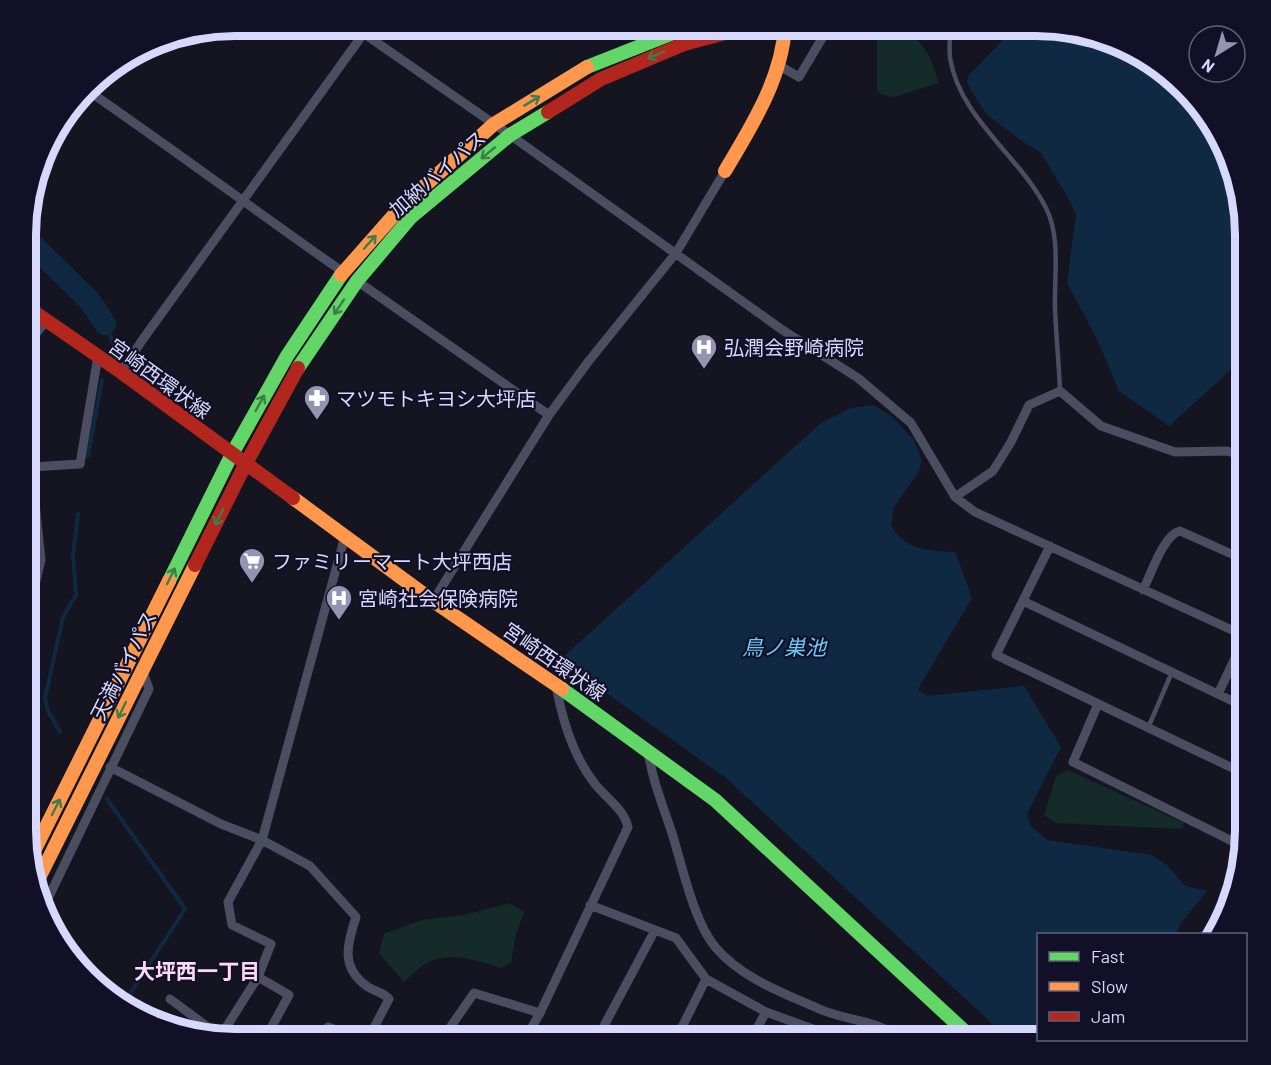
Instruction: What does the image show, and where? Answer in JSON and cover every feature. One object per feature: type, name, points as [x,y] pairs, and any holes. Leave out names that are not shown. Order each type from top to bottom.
[{"type":"main road","name":"加納バイパス","points":[[232,454],[286,356],[343,272],[402,206],[494,124],[593,64],[660,36]]},
{"type":"main road","name":"加納バイパス","points":[[246,465],[299,366],[357,281],[411,217],[510,135],[601,79],[684,44],[714,36]]},
{"type":"main road","points":[[725,171],[759,113],[778,65],[783,36]]},
{"type":"main road","name":"宮崎西環状線","points":[[36,314],[121,372],[433,600],[556,685],[715,800],[962,1029]]},
{"type":"main road","name":"天満バイパス","points":[[37,847],[232,454]]},
{"type":"main road","name":"天満バイパス","points":[[41,874],[246,465]]},
{"type":"street","points":[[121,372],[363,36]]},
{"type":"street","points":[[375,36],[494,124],[782,329],[858,378],[911,423],[956,497],[975,512],[1235,632]]},
{"type":"street","points":[[778,65],[799,77],[823,36]]},
{"type":"street","points":[[94,95],[343,272]]},
{"type":"street","points":[[433,600],[549,416],[588,362],[676,253],[725,171]]},
{"type":"street","points":[[357,281],[549,416]]},
{"type":"street","points":[[36,334],[46,321]]},
{"type":"street","points":[[36,466],[80,464],[98,356]]},
{"type":"street","points":[[956,497],[993,471],[1011,442],[1029,405],[1060,391],[1101,426],[1175,452],[1227,451],[1235,453]]},
{"type":"street","points":[[36,513],[41,560],[36,573]]},
{"type":"street","points":[[1143,590],[1167,541],[1174,532],[1180,531],[1235,556]]},
{"type":"street","points":[[225,1029],[258,977],[270,944],[232,925],[228,902],[262,840],[345,536]]},
{"type":"street","points":[[1050,546],[996,656],[1235,769]]},
{"type":"street","points":[[36,560],[41,560]]},
{"type":"street","points":[[1023,601],[1235,702]]},
{"type":"street","points":[[1218,694],[1235,658]]},
{"type":"street","points":[[48,898],[149,689],[142,670]]},
{"type":"street","points":[[531,1029],[628,827],[626,817],[594,783],[576,752],[560,709],[556,685]]},
{"type":"street","points":[[1098,704],[1073,762],[1234,842]]},
{"type":"street","points":[[648,751],[650,770],[684,876],[705,930],[716,947],[735,966],[763,983],[820,1010],[889,1029]]},
{"type":"street","points":[[110,768],[221,824],[262,840],[310,866],[356,917],[347,943],[348,961],[356,975],[369,987],[384,993],[389,999],[374,1029]]},
{"type":"street","points":[[590,905],[676,938],[706,979],[766,1012],[805,1029]]},
{"type":"street","points":[[602,1029],[655,930]]},
{"type":"street","points":[[258,977],[289,995],[271,1029]]},
{"type":"street","points":[[681,1029],[706,979]]},
{"type":"street","points":[[449,1029],[474,993],[540,1013]]},
{"type":"street","points":[[170,999],[206,1027]]},
{"type":"street","points":[[757,1029],[766,1012]]},
{"type":"street","points":[[328,1027],[333,1029]]},
{"type":"lane","points":[[950,36],[950,57],[957,81],[972,110],[1033,189],[1046,209],[1054,233],[1055,309],[1060,391]]},
{"type":"lane","points":[[1148,728],[1172,672]]},
{"type":"green space","points":[[877,36],[913,36],[926,51],[939,83],[894,97],[880,94],[877,90]]},
{"type":"green space","points":[[1068,770],[1184,823],[1182,829],[1056,823],[1044,815],[1056,776]]},
{"type":"green space","points":[[510,903],[524,912],[516,934],[511,963],[501,968],[461,958],[441,958],[422,966],[404,982],[379,953],[384,934],[422,920],[464,915]]},
{"type":"water","points":[[1007,36],[1049,36],[1075,40],[1112,51],[1147,69],[1177,94],[1202,124],[1215,147],[1224,171],[1235,222],[1235,366],[1169,426],[1119,391],[1097,339],[1067,283],[1076,214],[1041,153],[986,114],[967,83],[969,75]]},
{"type":"water","name":"鳥ノ巣池","points":[[873,405],[890,415],[913,439],[922,460],[919,471],[894,507],[891,526],[905,541],[919,548],[955,552],[972,598],[918,689],[927,696],[1024,686],[1061,747],[1027,814],[1031,826],[1047,840],[1152,855],[1167,865],[1185,886],[1207,891],[1181,923],[1176,933],[1037,933],[1037,1029],[998,1029],[726,778],[560,660],[821,423],[851,408]]},
{"type":"waterway","points":[[36,248],[90,301],[105,324]]},
{"type":"waterway","points":[[105,324],[115,347]]},
{"type":"waterway","points":[[88,456],[102,380]]},
{"type":"waterway","points":[[60,732],[48,711],[45,698],[63,617],[76,595],[73,555],[78,514]]},
{"type":"waterway","points":[[107,799],[185,909],[127,998]]},
{"type":"traffic: fast","points":[[587,67],[666,36]]},
{"type":"traffic: fast","points":[[298,368],[357,281],[411,217],[510,135],[548,112]]},
{"type":"traffic: fast","points":[[169,581],[232,454],[287,356],[341,275]]},
{"type":"traffic: fast","points":[[562,689],[715,800],[962,1029]]},
{"type":"traffic: slow","points":[[725,171],[755,120],[772,84],[784,36]]},
{"type":"traffic: slow","points":[[341,275],[402,206],[494,124],[587,67]]},
{"type":"traffic: slow","points":[[293,498],[433,601],[562,689]]},
{"type":"traffic: slow","points":[[41,874],[195,565]]},
{"type":"traffic: slow","points":[[36,846],[169,581]]},
{"type":"traffic: jam","points":[[548,112],[601,79],[684,44],[714,36]]},
{"type":"traffic: jam","points":[[36,313],[121,372],[293,498]]},
{"type":"traffic: jam","points":[[195,565],[245,465],[298,368]]},
{"type":"place","name":"弘潤会野崎病院","points":[[704,370]]},
{"type":"place","name":"マツモトキヨシ大坪店","points":[[317,421]]},
{"type":"place","name":"ファミリーマート大坪西店","points":[[252,584]]},
{"type":"place","name":"宮崎社会保険病院","points":[[339,621]]},
{"type":"district","name":"大坪西一丁目","points":[[197,970]]}]
